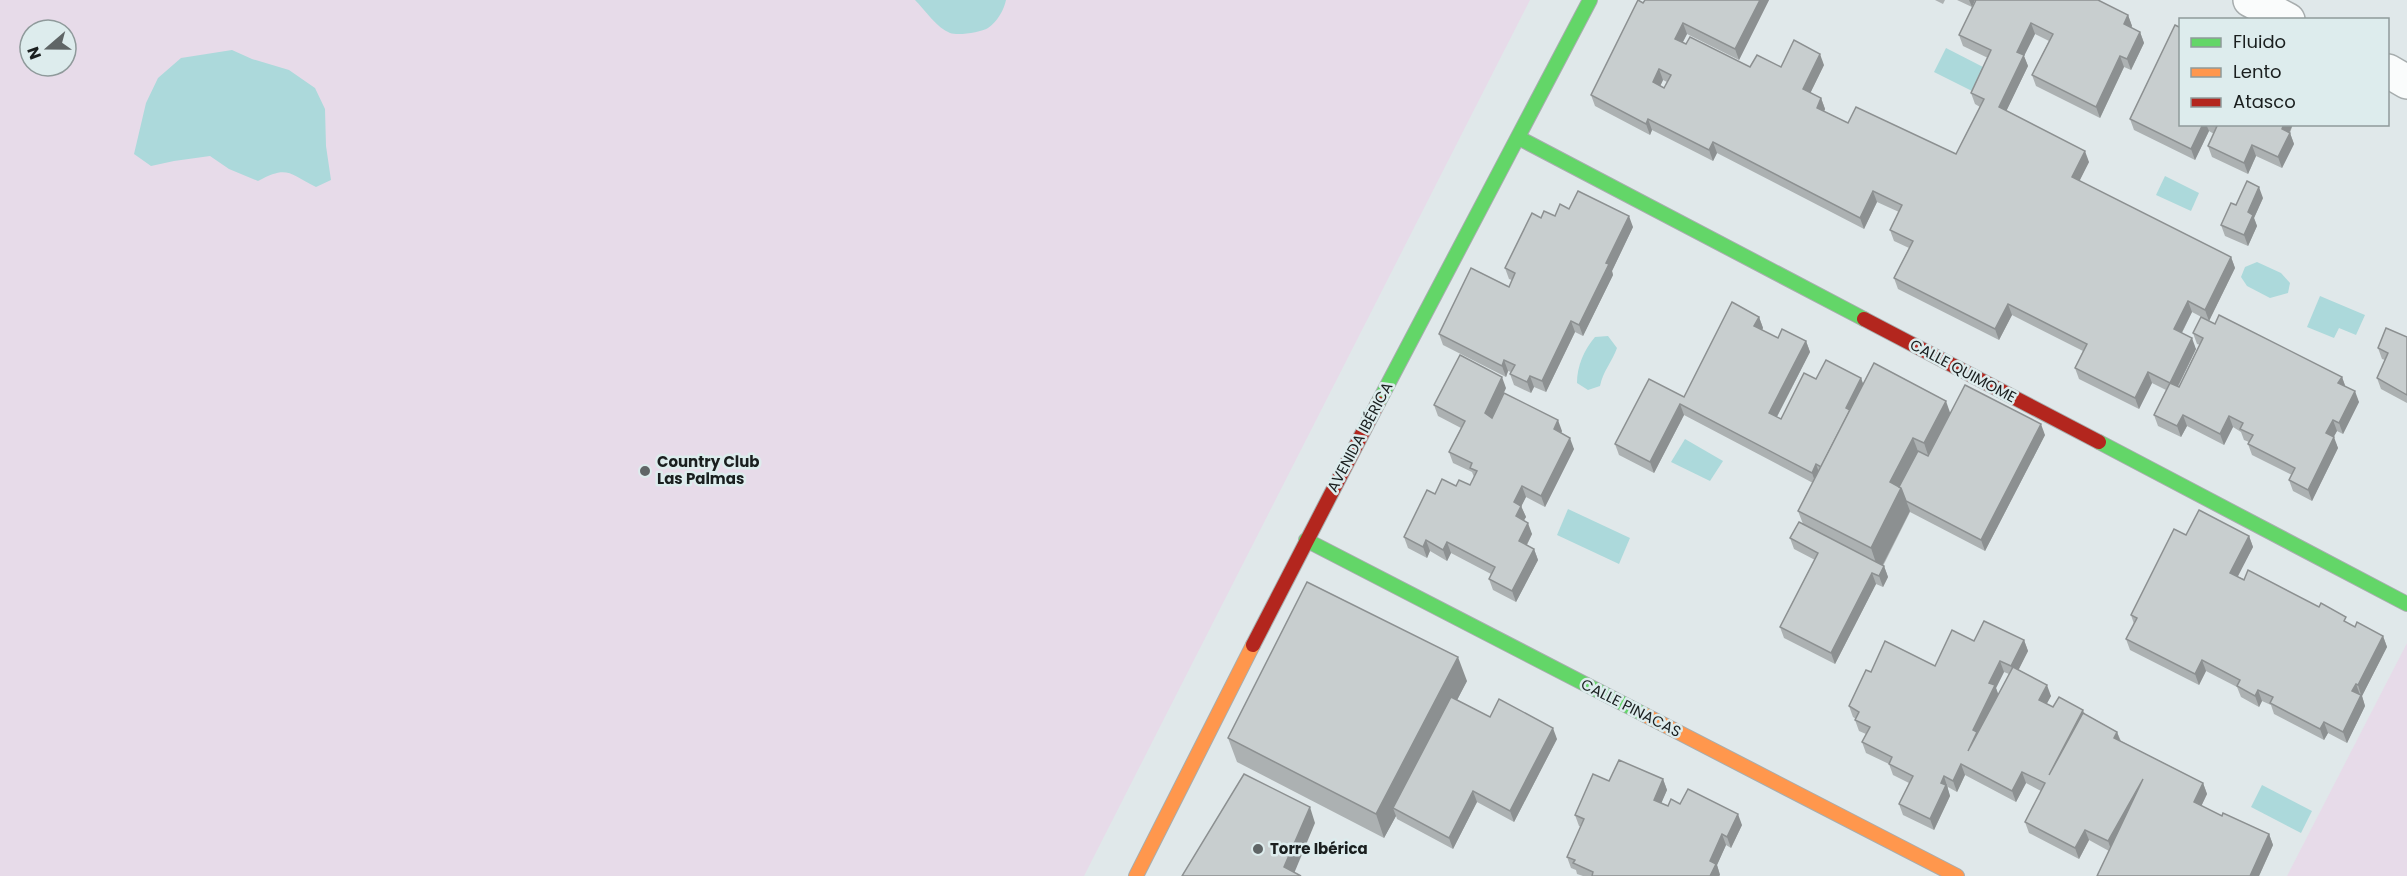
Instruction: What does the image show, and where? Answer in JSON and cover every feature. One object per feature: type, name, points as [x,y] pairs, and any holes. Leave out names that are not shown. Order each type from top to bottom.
[{"type":"street","name":"AVENIDA IBÉRICA","points":[[1136,876],[1306,540],[1590,0]]},
{"type":"street","points":[[2250,0],[2284,18]]},
{"type":"street","points":[[2389,72],[2407,82]]},
{"type":"street","name":"CALLE QUIMOME","points":[[1519,138],[2407,604]]},
{"type":"street","name":"CALLE PINACAS","points":[[1306,540],[1957,876]]},
{"type":"shaded area","name":"Country Club Las Palmas","points":[[0,0],[1530,0],[1084,876],[0,876]]},
{"type":"shaded area","points":[[2407,643],[2407,876],[2287,876]]},
{"type":"water","points":[[915,0],[1006,0],[1000,16],[988,28],[959,34],[950,33],[940,27]]},
{"type":"water","points":[[1946,48],[1985,68],[1974,92],[1934,72]]},
{"type":"water","points":[[232,50],[252,59],[289,70],[315,88],[325,109],[326,146],[331,180],[316,187],[282,172],[258,181],[229,169],[210,156],[151,166],[134,154],[146,103],[158,78],[181,58]]},
{"type":"water","points":[[2165,176],[2199,193],[2191,211],[2156,195]]},
{"type":"water","points":[[2257,262],[2281,273],[2290,283],[2288,293],[2270,298],[2247,286],[2241,277],[2245,267]]},
{"type":"water","points":[[2320,296],[2365,315],[2356,335],[2339,328],[2334,338],[2307,327]]},
{"type":"water","points":[[1608,336],[1617,348],[1600,386],[1588,390],[1577,383],[1582,359],[1595,337]]},
{"type":"water","points":[[1685,439],[1723,461],[1710,481],[1671,462]]},
{"type":"water","points":[[1568,509],[1630,538],[1619,564],[1557,535]]},
{"type":"water","points":[[2262,785],[2312,811],[2301,833],[2251,807]]},
{"type":"building","points":[[1638,0],[1643,3],[1645,0],[1760,0],[1735,49],[1683,23],[1675,39],[1686,44],[1690,37],[1750,67],[1757,55],[1781,67],[1794,40],[1820,54],[1803,89],[1821,98],[1817,108],[1848,123],[1856,107],[1956,154],[1984,99],[1971,93],[1991,50],[1959,35],[1976,0],[2098,0],[2128,15],[2124,24],[2140,32],[2127,59],[2120,56],[2096,107],[2032,75],[2053,34],[2031,23],[2017,52],[2024,55],[1999,107],[2085,151],[2072,177],[2231,257],[2205,310],[2188,301],[2174,329],[2192,338],[2170,383],[2148,372],[2135,398],[2075,368],[2087,344],[2008,304],[1995,329],[1894,278],[1913,241],[1890,230],[1902,205],[1873,191],[1860,218],[1713,142],[1709,150],[1648,119],[1646,124],[1591,95]],"holes":[[[1659,69],[1671,75],[1664,88],[1653,82]]]},
{"type":"building","points":[[2175,25],[2179,27],[2179,126],[2202,126],[2191,149],[2130,119]]},
{"type":"building","points":[[2217,126],[2283,126],[2282,129],[2290,133],[2278,157],[2252,145],[2244,163],[2208,146]]},
{"type":"building","points":[[2247,181],[2259,187],[2248,212],[2253,215],[2244,235],[2221,225],[2231,203],[2236,205]]},
{"type":"building","points":[[1578,191],[1629,216],[1606,263],[1609,264],[1579,325],[1571,321],[1542,381],[1530,376],[1527,382],[1510,374],[1515,365],[1504,360],[1502,366],[1439,334],[1471,268],[1509,287],[1515,273],[1505,268],[1532,213],[1541,218],[1544,211],[1555,216],[1560,204],[1569,209]]},
{"type":"building","points":[[1732,302],[1759,317],[1754,326],[1778,338],[1782,329],[1806,341],[1769,413],[1781,419],[1804,373],[1816,379],[1826,360],[1861,378],[1846,408],[1850,410],[1821,467],[1816,464],[1812,473],[1680,404],[1650,462],[1615,444],[1649,379],[1684,397]]},
{"type":"building","points":[[2219,315],[2342,377],[2338,383],[2355,391],[2339,423],[2333,420],[2326,433],[2334,437],[2308,490],[2289,480],[2295,468],[2248,444],[2253,435],[2240,429],[2243,423],[2229,416],[2220,434],[2183,415],[2177,426],[2154,415],[2170,383],[2179,387],[2203,338],[2193,333],[2201,317],[2215,324]]},
{"type":"building","points":[[2386,328],[2407,337],[2407,395],[2377,378],[2388,353],[2378,348]]},
{"type":"building","points":[[1460,355],[1502,377],[1485,413],[1492,418],[1504,393],[1558,420],[1554,429],[1570,438],[1541,496],[1522,486],[1514,502],[1521,506],[1516,516],[1528,523],[1519,541],[1534,549],[1512,591],[1489,579],[1495,567],[1447,542],[1443,550],[1426,540],[1423,547],[1404,537],[1427,490],[1435,494],[1442,479],[1456,486],[1459,480],[1470,485],[1477,471],[1470,468],[1472,463],[1449,452],[1465,421],[1434,405]]},
{"type":"building","points":[[1874,363],[1946,401],[1924,443],[1913,438],[1890,482],[1901,488],[1871,548],[1798,511]]},
{"type":"building","points":[[1965,385],[2041,424],[1981,540],[1906,501],[1899,487],[1918,451],[1928,456]]},
{"type":"building","points":[[2199,510],[2249,536],[2230,573],[2244,580],[2248,570],[2319,607],[2321,603],[2346,617],[2344,621],[2355,627],[2357,622],[2383,636],[2358,685],[2356,684],[2352,691],[2361,695],[2343,732],[2324,722],[2320,729],[2270,703],[2273,697],[2258,690],[2255,696],[2237,686],[2240,680],[2202,660],[2195,674],[2126,639],[2137,618],[2131,615],[2174,529],[2186,535]]},
{"type":"building","points":[[1799,522],[1884,566],[1879,576],[1872,573],[1831,653],[1780,627],[1818,553],[1790,538]]},
{"type":"building","points":[[1307,582],[1458,657],[1376,814],[1228,738]]},
{"type":"building","points":[[1984,621],[2024,640],[2011,666],[2000,661],[1989,683],[1995,685],[1973,730],[1977,732],[1968,751],[2013,667],[2047,685],[2039,700],[2053,707],[2059,697],[2083,710],[2049,775],[2083,713],[2117,732],[2114,738],[2203,783],[2194,802],[2222,816],[2223,813],[2269,834],[2250,876],[2097,876],[2143,779],[2108,841],[2085,830],[2075,848],[2025,822],[2045,783],[2022,772],[2012,791],[1961,764],[1953,781],[1944,776],[1941,783],[1946,785],[1930,819],[1899,804],[1913,776],[1889,764],[1892,757],[1862,742],[1870,727],[1855,720],[1859,712],[1849,706],[1866,670],[1871,672],[1885,641],[1935,666],[1952,630],[1974,641]]},
{"type":"building","points":[[1451,697],[1490,717],[1499,699],[1553,728],[1510,811],[1473,791],[1449,838],[1393,808]]},
{"type":"building","points":[[1619,760],[1663,779],[1654,800],[1668,806],[1671,799],[1680,804],[1688,789],[1738,814],[1727,837],[1722,834],[1710,861],[1716,864],[1710,876],[1592,876],[1593,872],[1573,863],[1575,860],[1567,857],[1584,819],[1575,815],[1593,774],[1609,781]]},
{"type":"building","name":"Torre Ibérica","points":[[1244,774],[1310,807],[1284,867],[1301,876],[1182,876]]},
{"type":"traffic: fast","points":[[1378,403],[1590,0]]},
{"type":"traffic: fast","points":[[1519,138],[1864,319]]},
{"type":"traffic: fast","points":[[2099,442],[2407,604]]},
{"type":"traffic: fast","points":[[1306,540],[1645,715]]},
{"type":"traffic: slow","points":[[1136,876],[1253,645]]},
{"type":"traffic: slow","points":[[1645,715],[1957,876]]},
{"type":"traffic: jam","points":[[1864,319],[2099,442]]},
{"type":"traffic: jam","points":[[1253,645],[1378,403]]},
{"type":"place","name":"Country Club Las Palmas","points":[[645,471]]},
{"type":"place","name":"Torre Ibérica","points":[[1258,849]]}]
